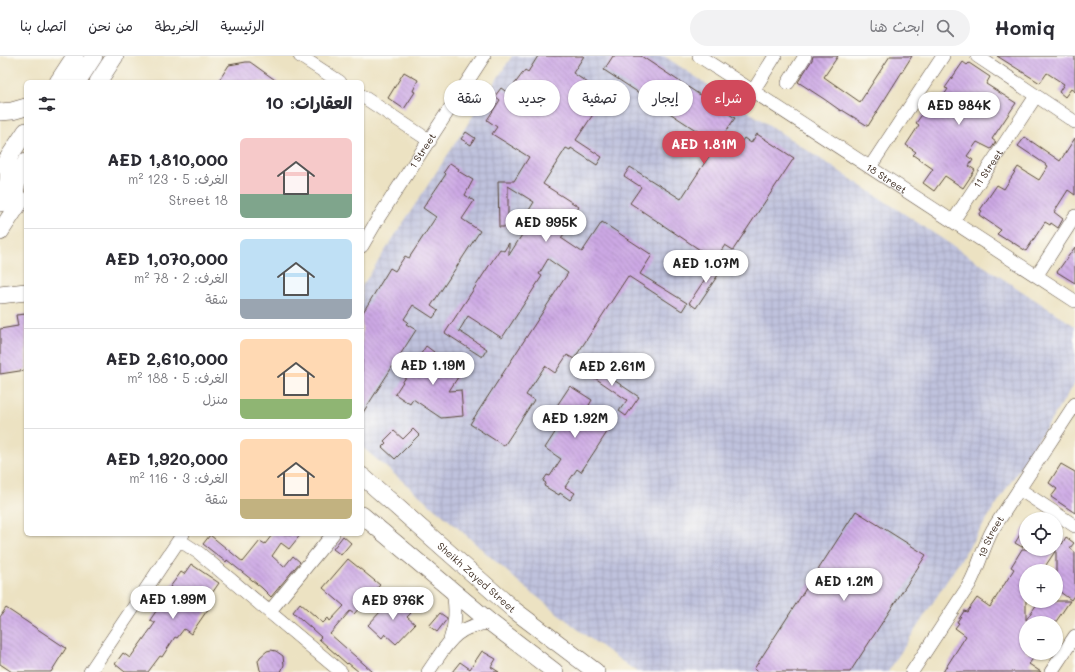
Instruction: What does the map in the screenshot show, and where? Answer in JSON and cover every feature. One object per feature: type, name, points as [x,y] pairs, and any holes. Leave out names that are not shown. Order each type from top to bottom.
[{"type":"main road","points":[[59,80],[75,56]]},
{"type":"main road","points":[[78,80],[94,56]]},
{"type":"main road","points":[[99,80],[115,56]]},
{"type":"main road","points":[[0,112],[24,108]]},
{"type":"main road","points":[[0,232],[24,139]]},
{"type":"main road","points":[[0,295],[24,292]]},
{"type":"main road","name":"Sheikh Zayed Street","points":[[364,478],[514,610],[596,672]]},
{"type":"main road","points":[[364,518],[491,623],[555,672]]},
{"type":"street","points":[[300,56],[337,80]]},
{"type":"street","name":"1 Street","points":[[364,243],[379,217],[430,141],[484,56]]},
{"type":"street","name":"18 Street","points":[[699,56],[736,80]]},
{"type":"street","points":[[756,86],[775,56]]},
{"type":"street","points":[[788,83],[805,56]]},
{"type":"street","points":[[870,167],[943,56]]},
{"type":"street","points":[[977,56],[1075,122]]},
{"type":"street","name":"18 Street","points":[[756,93],[1075,301]]},
{"type":"street","name":"11 Street","points":[[953,221],[1036,96]]},
{"type":"street","points":[[364,97],[430,141]]},
{"type":"street","points":[[1037,275],[1075,216]]},
{"type":"street","name":"19 Street","points":[[912,672],[969,585],[976,571],[988,538],[1075,404]]},
{"type":"street","points":[[1019,489],[1075,526]]},
{"type":"street","points":[[270,611],[331,536]]},
{"type":"street","points":[[90,672],[181,537],[342,672]]},
{"type":"street","points":[[450,640],[456,620],[453,591]]},
{"type":"street","points":[[428,672],[450,640],[459,632],[468,627],[491,623]]},
{"type":"street","points":[[1051,672],[1075,636]]},
{"type":"shaded area","points":[[512,56],[664,56],[701,80],[701,116],[755,116],[1075,326],[1075,383],[888,672],[637,672],[585,635],[521,584],[458,528],[364,449],[364,283],[473,116],[496,116],[496,81]]},
{"type":"building","points":[[538,56],[584,56],[573,73],[584,80],[568,80],[568,116],[592,116],[576,140],[602,157],[597,165],[571,148],[570,150],[566,148],[543,184],[579,207],[567,225],[569,227],[561,238],[582,252],[602,222],[652,255],[640,274],[687,303],[682,311],[628,276],[574,359],[567,355],[555,373],[545,366],[526,395],[534,400],[504,446],[470,424],[568,273],[548,259],[539,274],[542,276],[502,338],[468,316],[459,331],[487,349],[482,357],[445,333],[500,249],[504,251],[509,243],[509,255],[529,224],[523,220],[534,202],[508,186],[508,227],[499,227],[498,181],[514,181],[529,157],[492,134],[497,127],[487,120],[490,116],[496,116],[496,106],[500,100],[496,97],[496,95],[501,88],[504,90],[504,116],[560,116],[560,80],[518,80],[525,70],[528,72]]},
{"type":"building","points":[[613,56],[641,56],[677,80],[638,80],[638,92],[630,87],[630,80],[619,80],[604,70]]},
{"type":"building","points":[[813,56],[838,56],[824,77],[860,102],[890,56],[912,56],[868,126],[842,110],[841,111],[798,82]]},
{"type":"building","points":[[997,56],[1075,56],[1075,92],[1071,89],[1065,97],[1059,92],[1064,84],[1047,73],[1040,83]]},
{"type":"building","points":[[250,62],[275,80],[219,80],[229,65]]},
{"type":"building","points":[[963,62],[967,65],[969,63],[990,77],[986,84],[1016,103],[992,139],[996,142],[991,149],[977,142],[967,156],[973,160],[969,166],[975,170],[963,188],[945,176],[934,191],[923,183],[933,169],[913,155],[916,152],[906,145],[919,125],[916,123],[926,109],[932,113],[948,89],[945,88]]},
{"type":"building","points":[[404,72],[418,80],[413,91],[415,92],[404,109],[388,98]]},
{"type":"building","points":[[693,90],[701,96],[701,116],[732,116],[735,118],[724,134],[740,144],[744,138],[751,143],[757,134],[794,158],[733,250],[725,245],[715,260],[630,203],[641,187],[624,176],[630,167],[681,199],[717,144],[674,116],[693,116]]},
{"type":"building","points":[[466,132],[475,138],[471,145],[461,139]]},
{"type":"building","points":[[1025,137],[1060,161],[1075,138],[1075,195],[1068,190],[1054,212],[1063,219],[1058,228],[1051,223],[1050,225],[1045,222],[1026,251],[997,234],[1001,230],[979,215],[982,211],[980,210],[997,185],[1004,189],[1018,167],[1039,180],[1048,166],[1018,146]]},
{"type":"building","points":[[450,163],[459,169],[458,171],[473,180],[465,195],[474,201],[462,219],[480,231],[431,306],[438,311],[433,318],[413,305],[404,319],[408,322],[406,324],[416,330],[364,411],[364,311],[390,268],[395,271],[405,256],[409,258],[436,217],[423,208],[446,174],[444,172]]},
{"type":"building","points":[[1075,247],[1075,283],[1057,272]]},
{"type":"building","points":[[717,261],[724,266],[696,308],[689,303]]},
{"type":"building","points":[[24,314],[24,370],[0,374],[0,329],[18,326],[16,315]]},
{"type":"building","points":[[426,346],[434,352],[433,354],[453,366],[455,363],[464,368],[449,391],[461,390],[463,416],[441,418],[413,399],[410,404],[395,394]]},
{"type":"building","points":[[584,360],[639,397],[626,416],[619,411],[627,400],[579,367]]},
{"type":"building","points":[[570,386],[592,400],[588,407],[603,417],[607,410],[617,417],[581,472],[577,469],[565,487],[575,493],[570,500],[560,493],[559,495],[544,486],[546,483],[543,481],[547,475],[550,476],[561,459],[545,448],[567,414],[556,407]]},
{"type":"building","points":[[413,429],[419,435],[395,459],[382,447],[386,443],[384,441],[394,431],[403,439]]},
{"type":"building","points":[[1061,464],[1075,472],[1075,513],[1051,497],[1057,489],[1049,483]]},
{"type":"building","points":[[856,511],[926,555],[850,672],[759,672],[754,669]]},
{"type":"building","points":[[209,536],[211,536],[243,562],[260,541],[265,544],[271,536],[299,536],[289,549],[281,543],[272,556],[284,567],[293,556],[300,562],[271,597],[227,560],[226,562],[203,544]]},
{"type":"building","points":[[343,536],[351,543],[341,555],[333,549]]},
{"type":"building","points":[[1019,536],[1019,545],[1015,543]]},
{"type":"building","points":[[1066,537],[1074,543],[1070,548],[1075,552],[1075,594],[1071,600],[1063,594],[1063,564],[1056,564],[1056,556],[1063,556],[1063,542]]},
{"type":"building","points":[[1019,554],[1019,556],[1052,556],[1047,564],[1019,564],[1019,608],[1026,608],[1026,616],[1019,616],[1019,660],[1032,660],[1029,664],[1041,672],[943,672],[966,636],[955,628],[964,611],[967,612],[977,598],[990,607],[1014,569],[1011,567]]},
{"type":"building","points":[[348,559],[380,585],[354,614],[350,611],[330,634],[373,672],[359,672],[348,663],[347,664],[319,639],[321,637],[293,612],[300,603],[323,623],[328,618],[330,621],[344,606],[323,588]]},
{"type":"building","points":[[191,564],[219,583],[208,599],[213,602],[191,634],[184,629],[177,638],[175,637],[162,657],[160,656],[148,672],[125,672],[115,664],[123,653],[130,658],[155,623],[150,620],[161,604],[167,609],[178,593],[170,587],[181,572],[184,574]]},
{"type":"building","points":[[394,597],[411,613],[407,617],[415,624],[396,644],[385,634],[382,638],[368,625]]},
{"type":"building","points":[[1063,601],[1070,601],[1060,616],[1029,616],[1034,608],[1063,608]]},
{"type":"building","points":[[6,608],[66,648],[51,672],[12,672],[0,664],[0,617]]},
{"type":"building","points":[[440,613],[447,619],[437,632],[429,626]]},
{"type":"building","points":[[267,651],[276,651],[283,656],[284,665],[281,672],[262,672],[260,670],[258,661],[260,657]]},
{"type":"building","points":[[482,651],[496,659],[491,667],[499,672],[452,672],[460,662],[470,669]]}]
